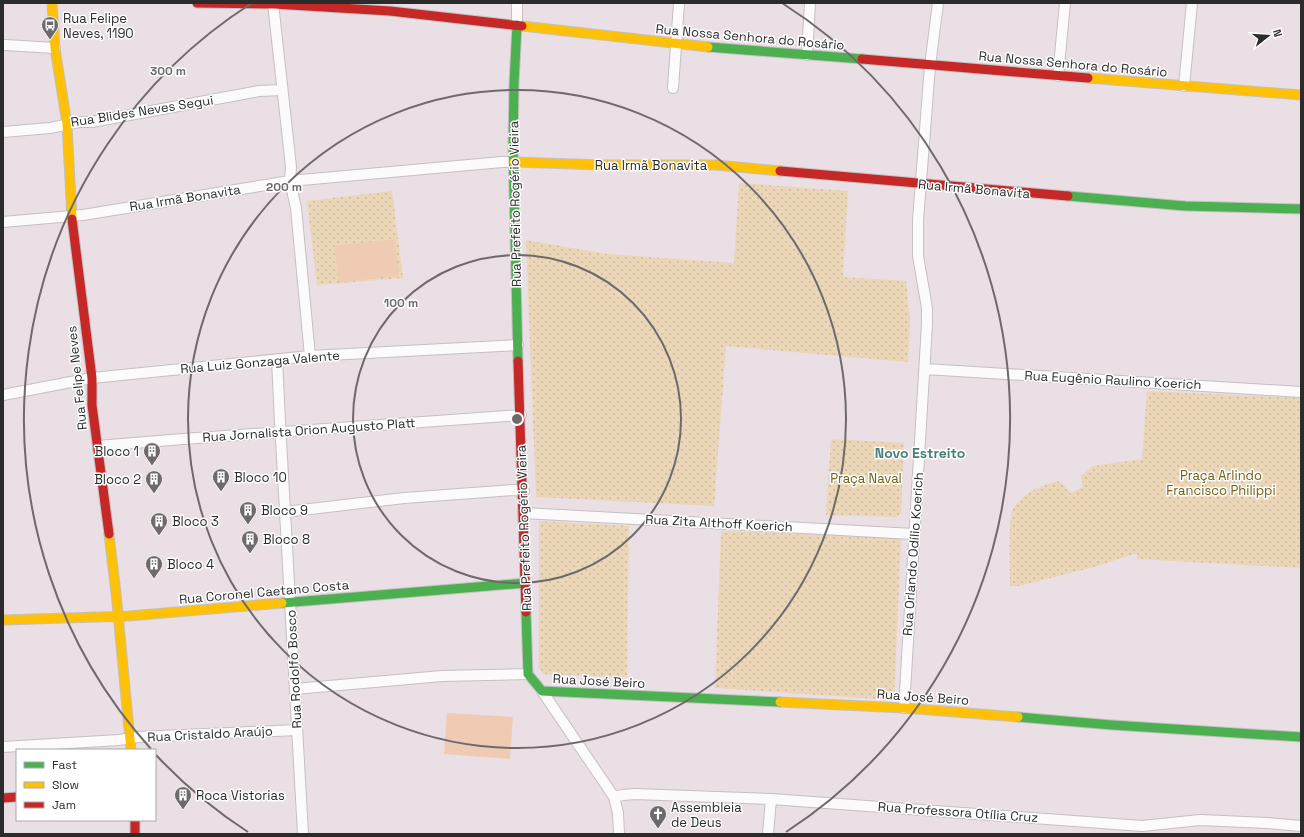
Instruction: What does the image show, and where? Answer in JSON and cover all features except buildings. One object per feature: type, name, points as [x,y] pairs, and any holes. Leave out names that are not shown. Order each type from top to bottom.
[{"type":"street","name":"Rua Felipe Neves","points":[[52,3],[55,48],[67,124],[72,216],[92,378],[92,405],[118,617],[131,749]]},
{"type":"street","name":"Rua Nossa Senhora do Rosário","points":[[197,3],[390,7],[517,25],[676,44],[1301,96]]},
{"type":"street","name":"Rua Prefeito Rogério Vieira","points":[[517,3],[513,149],[518,345],[524,491],[523,513],[528,674]]},
{"type":"street","points":[[673,88],[679,3]]},
{"type":"street","points":[[807,55],[810,3]]},
{"type":"street","name":"Rua Orlando Odílio Koerich","points":[[904,708],[927,324],[927,308],[918,256],[917,238],[930,66],[938,3]]},
{"type":"street","points":[[1058,76],[1065,3]]},
{"type":"street","points":[[1184,86],[1192,3]]},
{"type":"street","points":[[274,4],[291,167],[290,181],[296,208],[310,356]]},
{"type":"street","points":[[5,45],[55,48]]},
{"type":"street","name":"Rua Blides Neves Segui","points":[[3,132],[50,128],[67,124],[92,122],[258,91],[282,90]]},
{"type":"street","name":"Rua Irmã Bonavita","points":[[3,222],[72,216],[290,181],[502,162],[602,165],[716,165],[1185,206],[1301,209]]},
{"type":"street","name":"Rua Luiz Gonzaga Valente","points":[[3,395],[92,378],[310,356],[518,345]]},
{"type":"street","name":"Rua Rodolfo Bosco","points":[[277,360],[303,834]]},
{"type":"street","name":"Rua Eugênio Raulino Koerich","points":[[925,369],[1301,392]]},
{"type":"street","name":"Rua Jornalista Orion Augusto Platt","points":[[98,446],[521,415]]},
{"type":"street","points":[[285,512],[404,498],[512,490],[524,491]]},
{"type":"street","name":"Rua Zita Althoff Koerich","points":[[523,513],[914,534]]},
{"type":"street","name":"Rua Coronel Caetano Costa","points":[[3,620],[118,617],[290,604],[526,583]]},
{"type":"street","points":[[295,689],[442,676],[528,674],[542,691],[614,797],[618,813],[619,834]]},
{"type":"street","name":"Rua José Beiro","points":[[542,691],[904,708],[1112,725],[1301,737]]},
{"type":"street","name":"Rua Cristaldo Araújo","points":[[3,747],[131,739],[138,737],[297,730]]},
{"type":"street","name":"Rua Professora Otília Cruz","points":[[614,797],[635,794],[771,799],[1142,826],[1200,820],[1301,826]]},
{"type":"street","points":[[3,798],[16,797]]},
{"type":"street","points":[[768,834],[771,799]]},
{"type":"street","points":[[135,821],[135,834]]},
{"type":"green space","points":[[739,183],[848,191],[843,277],[906,281],[910,321],[908,362],[726,346],[714,506],[536,497],[526,240],[607,254],[734,263]]},
{"type":"green space","points":[[392,191],[403,278],[317,285],[307,201]]},
{"type":"green space","name":"Praça Arlindo Francisco Philippi","points":[[1147,391],[1301,398],[1301,568],[1137,559],[1137,554],[1134,554],[1094,567],[1019,586],[1010,586],[1010,522],[1011,514],[1017,503],[1021,498],[1033,490],[1059,481],[1071,493],[1083,487],[1081,476],[1093,466],[1142,459]]},
{"type":"green space","name":"Praça Naval","points":[[831,439],[904,443],[901,513],[896,517],[826,515]]},
{"type":"green space","points":[[539,521],[629,526],[627,677],[544,674],[539,668]]},
{"type":"green space","points":[[721,531],[901,538],[894,700],[715,688]]},
{"type":"shaded area","points":[[395,239],[399,275],[339,283],[334,246]]},
{"type":"shaded area","points":[[447,713],[513,717],[510,759],[444,754]]},
{"type":"traffic: fast","points":[[517,25],[513,149],[518,361]]},
{"type":"traffic: fast","points":[[708,47],[862,59]]},
{"type":"traffic: fast","points":[[1068,196],[1185,206],[1301,209]]},
{"type":"traffic: fast","points":[[282,603],[526,583]]},
{"type":"traffic: fast","points":[[526,612],[528,674],[542,691],[780,702]]},
{"type":"traffic: fast","points":[[1018,717],[1112,725],[1301,737]]},
{"type":"traffic: slow","points":[[52,3],[55,48],[67,124],[72,219]]},
{"type":"traffic: slow","points":[[522,26],[708,47]]},
{"type":"traffic: slow","points":[[1088,78],[1301,95]]},
{"type":"traffic: slow","points":[[514,162],[602,165],[716,165],[780,171]]},
{"type":"traffic: slow","points":[[109,534],[131,749]]},
{"type":"traffic: slow","points":[[3,620],[129,616],[282,603]]},
{"type":"traffic: slow","points":[[780,702],[904,708],[1018,717]]},
{"type":"traffic: jam","points":[[197,3],[274,4],[390,11],[522,26]]},
{"type":"traffic: jam","points":[[862,59],[1088,78]]},
{"type":"traffic: jam","points":[[780,171],[1068,196]]},
{"type":"traffic: jam","points":[[72,219],[92,378],[92,405],[109,534]]},
{"type":"traffic: jam","points":[[518,361],[526,612]]},
{"type":"traffic: jam","points":[[3,798],[16,797]]},
{"type":"traffic: jam","points":[[135,821],[135,834]]},
{"type":"place","name":"Rua Felipe Neves, 1190","points":[[50,40]]},
{"type":"place","name":"Bloco 1","points":[[152,466]]},
{"type":"place","name":"Bloco 10","points":[[221,492]]},
{"type":"place","name":"Bloco 2","points":[[154,494]]},
{"type":"place","name":"Bloco 9","points":[[248,525]]},
{"type":"place","name":"Bloco 3","points":[[159,536]]},
{"type":"place","name":"Bloco 8","points":[[250,554]]},
{"type":"place","name":"Bloco 4","points":[[154,579]]},
{"type":"place","name":"Roca Vistorias","points":[[183,810]]},
{"type":"place","name":"Assembleia de Deus","points":[[658,829]]},
{"type":"district","name":"Novo Estreito","points":[[920,453]]}]
